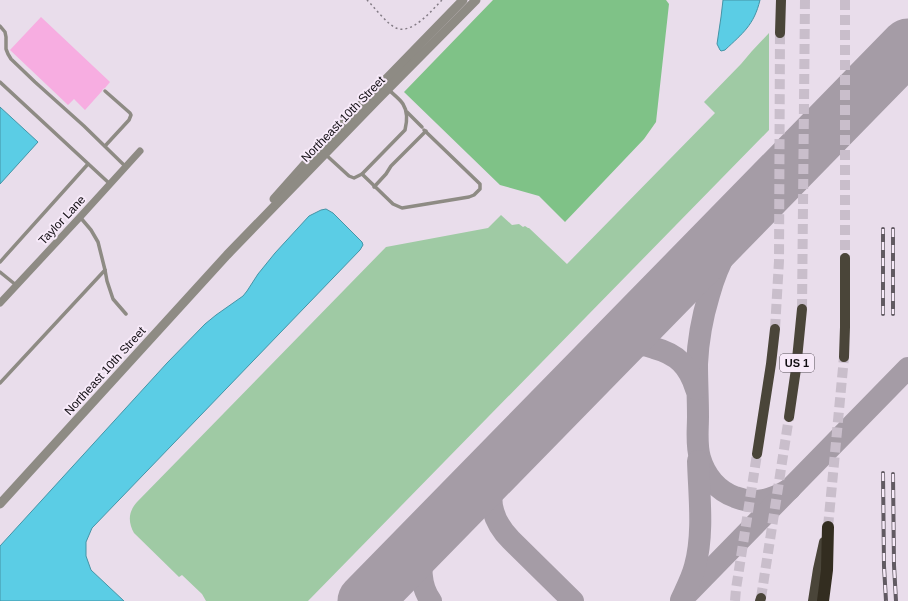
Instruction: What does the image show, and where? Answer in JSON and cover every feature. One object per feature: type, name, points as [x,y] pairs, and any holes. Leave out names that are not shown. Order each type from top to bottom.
[{"type":"highway","points":[[823,601],[827,570],[828,527]]},
{"type":"main road","points":[[780,33],[781,0]]},
{"type":"main road","points":[[844,357],[845,258]]},
{"type":"main road","name":"US 1","points":[[789,418],[796,369],[802,308]]},
{"type":"main road","points":[[757,454],[775,329]]},
{"type":"main road","points":[[813,601],[818,569],[828,527]]},
{"type":"street","name":"Northeast 10th Street","points":[[227,255],[273,199],[302,167],[463,0]]},
{"type":"street","name":"Northeast 10th Street","points":[[0,504],[227,255],[476,0]]},
{"type":"street","points":[[388,90],[387,84],[394,70]]},
{"type":"street","name":"Taylor Lane","points":[[0,303],[80,218],[140,151]]},
{"type":"lane","points":[[0,26],[5,32],[6,49],[11,58],[126,167]]},
{"type":"lane","points":[[0,82],[110,184]]},
{"type":"lane","points":[[325,154],[349,176],[354,178],[362,174],[405,130],[407,122],[406,111],[403,104],[388,90]]},
{"type":"lane","points":[[105,91],[131,115],[129,120],[105,146]]},
{"type":"lane","points":[[362,174],[393,204],[402,208],[469,197],[474,195],[480,189],[480,184],[406,111]]},
{"type":"lane","points":[[374,187],[424,129]]},
{"type":"lane","points":[[0,262],[88,164]]},
{"type":"lane","points":[[80,218],[92,230],[98,242],[107,281],[113,299],[126,314]]},
{"type":"lane","points":[[0,384],[105,270]]},
{"type":"lane","points":[[0,272],[16,285]]},
{"type":"path","points":[[367,0],[388,22],[397,28],[404,29],[416,25],[424,19],[442,0]]},
{"type":"green space","points":[[493,0],[666,0],[669,4],[656,122],[644,139],[565,222],[539,196],[500,185],[404,92]]},
{"type":"green space","points":[[769,33],[769,130],[308,601],[206,601],[202,594],[182,575],[179,577],[134,533],[130,517],[137,502],[386,247],[488,228],[501,215],[512,225],[519,224],[523,227],[525,226],[529,228],[567,264],[715,113],[704,102]]},
{"type":"water","points":[[723,0],[760,0],[755,16],[747,28],[725,50],[721,51],[717,44]]},
{"type":"water","points":[[0,107],[38,142],[0,184]]},
{"type":"water","points":[[326,209],[333,213],[362,242],[363,245],[360,250],[92,528],[86,542],[86,556],[91,570],[124,601],[0,601],[0,546],[167,363],[205,324],[243,296],[275,253],[309,216]]},
{"type":"building","points":[[41,17],[110,82],[85,110],[74,99],[68,105],[10,50]]},
{"type":"taxiway","points":[[774,183],[733,239],[717,270],[709,295],[699,338],[697,364],[698,443],[700,458],[705,471],[713,482],[723,491],[735,497],[756,501],[777,496],[790,489]]},
{"type":"taxiway","points":[[595,366],[614,353],[627,347],[637,345],[648,346],[669,354],[681,362],[690,374],[696,389]]},
{"type":"taxiway","points":[[689,592],[908,368]]},
{"type":"taxiway","points":[[514,449],[500,468],[493,484],[492,501],[496,518],[500,526],[511,540],[573,601]]},
{"type":"taxiway","points":[[681,600],[694,570],[698,553],[700,527],[698,461]]},
{"type":"taxiway","points":[[431,601],[427,595],[423,582],[422,560],[426,547],[443,522]]},
{"type":"runway","points":[[365,601],[908,46]]},
{"type":"tunnel","points":[[802,309],[805,0]]},
{"type":"tunnel","points":[[845,0],[845,258]]},
{"type":"tunnel","points":[[775,329],[779,261],[780,33]]},
{"type":"tunnel","points":[[828,527],[844,357]]},
{"type":"tunnel","points":[[761,598],[789,417]]},
{"type":"tunnel","points":[[735,601],[757,454]]},
{"type":"railway","points":[[883,229],[883,314]]},
{"type":"railway","points":[[893,229],[893,314]]},
{"type":"railway","points":[[883,473],[886,601]]},
{"type":"railway","points":[[893,474],[896,601]]}]
